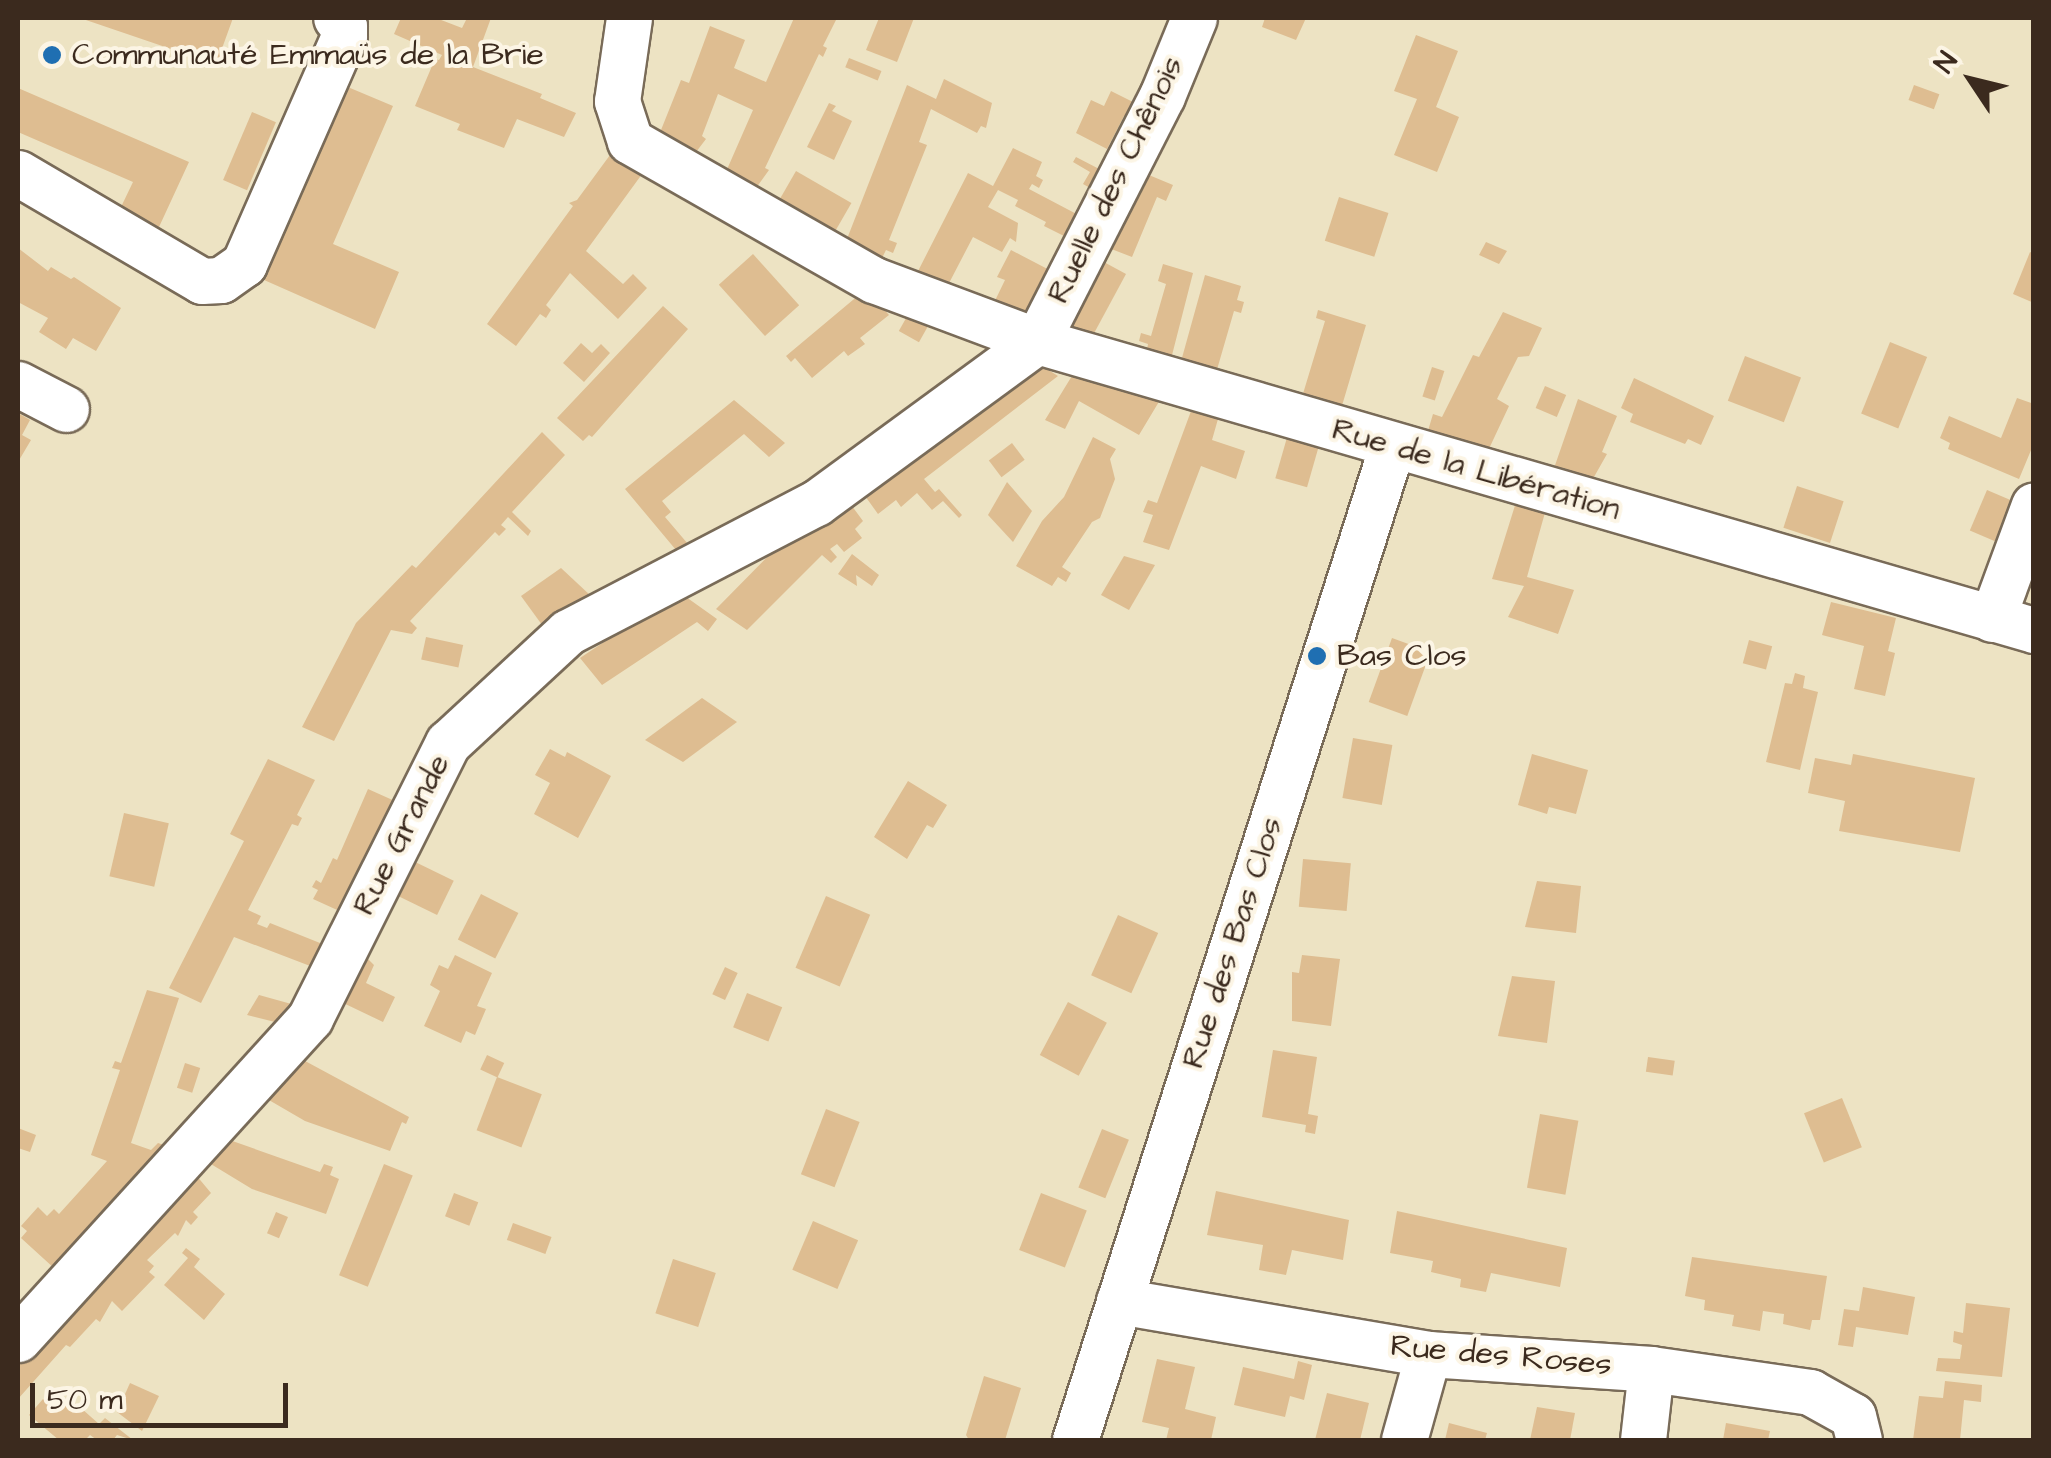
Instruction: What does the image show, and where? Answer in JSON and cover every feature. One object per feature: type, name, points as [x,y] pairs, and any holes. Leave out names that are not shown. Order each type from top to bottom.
[{"type":"street","points":[[18,173],[202,281],[221,280],[244,264],[344,36],[344,26],[336,18]]},
{"type":"street","name":"Rue de la Libération","points":[[629,18],[618,101],[630,141],[874,280],[1037,342],[2012,625]]},
{"type":"street","name":"Ruelle des Chênois","points":[[1037,342],[1162,96],[1194,18]]},
{"type":"street","name":"Rue de la Libération","points":[[922,298],[966,335],[998,370]]},
{"type":"street","name":"Rue Grande","points":[[18,1339],[310,1018],[448,742],[568,632],[816,503],[1037,342]]},
{"type":"street","points":[[18,384],[66,409]]},
{"type":"street","name":"Rue des Bas Clos","points":[[1075,1440],[1392,446]]},
{"type":"street","points":[[2012,625],[2034,504]]},
{"type":"street","name":"Rue des Roses","points":[[1119,1301],[1428,1354],[1652,1369],[1810,1392],[1853,1416],[1859,1440]]},
{"type":"street","points":[[1404,1440],[1428,1354]]},
{"type":"street","points":[[1643,1440],[1652,1369]]},
{"type":"building","points":[[80,18],[233,18],[220,54],[229,58],[227,68]]},
{"type":"building","points":[[401,18],[436,18],[462,28],[467,18],[491,18],[473,67],[542,94],[540,98],[576,113],[564,137],[517,119],[504,148],[457,130],[460,124],[415,106],[435,59],[442,55],[394,34]]},
{"type":"building","points":[[794,18],[837,18],[823,46],[827,48],[823,57],[819,54],[765,168],[769,170],[756,188],[725,174],[753,110],[718,94],[702,136],[706,139],[693,156],[659,135],[681,80],[689,83],[710,26],[745,40],[734,68],[766,82]]},
{"type":"building","points":[[879,18],[914,18],[897,62],[866,50]]},
{"type":"building","points":[[1265,18],[1306,18],[1296,40],[1262,27]]},
{"type":"building","points":[[1416,35],[1458,51],[1436,107],[1459,117],[1437,172],[1394,155],[1417,99],[1394,91]]},
{"type":"building","points":[[849,58],[881,71],[878,80],[845,67]]},
{"type":"building","points":[[944,79],[992,103],[986,128],[981,126],[977,133],[931,109],[919,142],[927,145],[889,240],[897,243],[893,253],[886,250],[882,258],[845,244],[907,85],[936,99]]},
{"type":"building","points":[[343,85],[393,106],[333,244],[399,272],[375,329],[255,276]]},
{"type":"building","points":[[1914,85],[1939,94],[1934,109],[1909,100]]},
{"type":"building","points":[[18,88],[189,162],[159,227],[121,207],[133,182],[18,132]]},
{"type":"building","points":[[1111,91],[1137,104],[1131,119],[1124,116],[1107,149],[1076,133],[1091,100],[1104,106]]},
{"type":"building","points":[[829,103],[836,106],[832,111],[852,121],[834,160],[807,147]]},
{"type":"building","points":[[252,112],[276,122],[247,190],[223,180]]},
{"type":"building","points":[[1013,148],[1042,162],[1036,176],[1043,180],[1039,188],[1032,184],[1029,189],[1086,219],[1076,242],[1044,226],[1046,222],[1015,206],[1018,200],[998,190],[988,207],[1018,223],[1016,242],[1010,238],[1002,252],[973,237],[947,287],[915,277],[968,173],[993,186]]},
{"type":"building","points":[[610,155],[645,170],[586,251],[623,284],[633,274],[647,288],[618,319],[570,273],[546,305],[551,310],[546,318],[540,314],[516,346],[487,324],[573,206],[569,203],[577,200]]},
{"type":"building","points":[[1076,157],[1105,172],[1097,192],[1083,184],[1090,172],[1073,162]]},
{"type":"building","points":[[1132,168],[1173,185],[1166,201],[1157,197],[1132,257],[1101,245]]},
{"type":"building","points":[[796,171],[851,203],[834,232],[779,200]]},
{"type":"building","points":[[1339,197],[1388,213],[1374,257],[1325,241]]},
{"type":"building","points":[[1486,242],[1507,251],[1499,264],[1479,255]]},
{"type":"building","points":[[18,248],[48,271],[51,267],[71,279],[74,277],[121,308],[96,351],[73,338],[66,349],[39,332],[48,318],[18,302]]},
{"type":"building","points":[[1011,250],[1061,276],[1032,324],[990,311],[1005,280],[997,277]]},
{"type":"building","points":[[2030,252],[2034,254],[2034,303],[2013,294]]},
{"type":"building","points":[[753,254],[799,305],[765,336],[719,285]]},
{"type":"building","points":[[1091,255],[1126,274],[1092,337],[1065,328]]},
{"type":"building","points":[[1163,264],[1193,273],[1170,363],[1146,355],[1148,344],[1139,341],[1141,333],[1151,336],[1166,284],[1158,281]]},
{"type":"building","points":[[1205,275],[1241,286],[1237,300],[1244,302],[1241,313],[1234,311],[1216,373],[1180,365]]},
{"type":"building","points":[[866,289],[889,315],[860,338],[865,344],[848,356],[844,351],[812,378],[795,358],[791,362],[786,356]]},
{"type":"building","points":[[663,306],[688,329],[592,437],[589,435],[583,441],[557,418]]},
{"type":"building","points":[[1318,310],[1366,325],[1341,409],[1302,397],[1325,321],[1316,318]]},
{"type":"building","points":[[910,311],[930,322],[919,342],[899,331]]},
{"type":"building","points":[[1503,312],[1542,328],[1529,356],[1518,357],[1497,399],[1509,406],[1487,453],[1427,434],[1433,414],[1442,417],[1473,355],[1479,357]]},
{"type":"building","points":[[1890,342],[1927,357],[1898,428],[1861,413]]},
{"type":"building","points":[[581,343],[592,353],[601,344],[610,353],[584,382],[563,363]]},
{"type":"building","points":[[1745,356],[1801,378],[1784,422],[1728,401]]},
{"type":"building","points":[[1029,358],[1058,376],[924,479],[935,492],[939,489],[962,515],[959,518],[943,501],[932,510],[917,493],[901,507],[896,500],[878,514],[860,489]]},
{"type":"building","points":[[1078,366],[1160,400],[1139,435],[1079,401],[1065,429],[1045,420]]},
{"type":"building","points":[[1432,367],[1444,371],[1435,400],[1422,396]]},
{"type":"building","points":[[1634,378],[1714,416],[1701,445],[1688,439],[1685,444],[1630,422],[1633,414],[1621,408]]},
{"type":"building","points":[[1545,386],[1566,395],[1557,417],[1536,408]]},
{"type":"building","points":[[2017,398],[2034,404],[2034,443],[2019,479],[1948,449],[1950,443],[1940,438],[1949,416],[2001,438]]},
{"type":"building","points":[[1578,399],[1617,416],[1602,452],[1607,454],[1590,484],[1552,474]]},
{"type":"building","points":[[734,400],[785,443],[769,457],[744,434],[662,501],[671,512],[665,517],[688,544],[676,550],[625,489]]},
{"type":"building","points":[[1194,403],[1220,412],[1212,440],[1245,451],[1236,479],[1201,466],[1169,550],[1143,542],[1153,515],[1143,512],[1148,500],[1157,503]]},
{"type":"building","points":[[18,413],[30,420],[22,435],[31,440],[18,462]]},
{"type":"building","points":[[542,432],[565,455],[512,512],[531,531],[528,536],[508,517],[501,525],[506,529],[499,536],[495,532],[410,621],[417,628],[412,634],[391,630],[334,741],[302,727],[356,623],[412,565],[416,568]]},
{"type":"building","points":[[1288,434],[1320,443],[1307,487],[1275,478]]},
{"type":"building","points":[[1093,437],[1116,449],[1110,459],[1115,479],[1100,518],[1092,522],[1062,567],[1071,573],[1066,582],[1058,577],[1052,586],[1016,566],[1042,521],[1064,497]]},
{"type":"building","points":[[1012,443],[1025,460],[1001,477],[989,460]]},
{"type":"building","points":[[1007,482],[1032,511],[1013,542],[988,515]]},
{"type":"building","points":[[1797,486],[1844,501],[1830,543],[1783,528]]},
{"type":"building","points":[[1987,490],[2013,501],[1996,541],[1970,531]]},
{"type":"building","points":[[846,498],[863,521],[855,529],[862,538],[844,552],[837,544],[830,549],[837,557],[831,563],[822,555],[747,630],[716,609],[781,543]]},
{"type":"building","points":[[1517,499],[1546,509],[1527,577],[1574,590],[1558,634],[1508,617],[1524,586],[1492,579]]},
{"type":"building","points":[[852,554],[879,575],[872,586],[856,575],[857,586],[838,574]]},
{"type":"building","points":[[1124,556],[1155,565],[1129,610],[1101,595]]},
{"type":"building","points":[[561,568],[591,596],[545,629],[521,596]]},
{"type":"building","points":[[679,592],[717,619],[708,631],[697,622],[602,685],[580,658]]},
{"type":"building","points":[[1831,602],[1896,618],[1888,651],[1895,653],[1885,696],[1854,689],[1864,646],[1822,635]]},
{"type":"building","points":[[426,637],[463,645],[458,667],[421,659]]},
{"type":"building","points":[[1392,638],[1431,652],[1407,716],[1369,702]]},
{"type":"building","points":[[1749,640],[1772,646],[1766,669],[1743,663]]},
{"type":"building","points":[[1795,673],[1805,676],[1803,688],[1818,692],[1800,770],[1766,762],[1785,683],[1792,684]]},
{"type":"building","points":[[702,698],[737,722],[683,762],[645,740]]},
{"type":"building","points":[[1353,738],[1392,745],[1382,805],[1342,798]]},
{"type":"building","points":[[550,749],[565,757],[567,752],[611,776],[578,838],[534,814],[550,783],[535,775]]},
{"type":"building","points":[[1532,754],[1588,770],[1576,814],[1549,807],[1547,814],[1518,805]]},
{"type":"building","points":[[1853,754],[1975,778],[1960,852],[1839,831],[1845,801],[1808,793],[1815,758],[1851,765]]},
{"type":"building","points":[[268,759],[315,780],[297,815],[302,818],[298,826],[292,824],[248,910],[261,916],[257,924],[267,928],[270,923],[330,947],[318,969],[234,937],[201,1003],[169,988],[244,841],[230,834]]},
{"type":"building","points":[[908,781],[947,805],[933,828],[927,825],[907,859],[874,837]]},
{"type":"building","points":[[368,789],[397,802],[346,914],[313,899],[318,890],[312,887],[316,880],[321,883],[333,858],[337,860]]},
{"type":"building","points":[[124,813],[169,823],[154,887],[109,876]]},
{"type":"building","points":[[407,858],[454,881],[437,915],[390,892]]},
{"type":"building","points":[[1303,859],[1351,863],[1347,911],[1299,907]]},
{"type":"building","points":[[1537,881],[1581,886],[1576,933],[1525,927]]},
{"type":"building","points":[[481,894],[518,913],[495,959],[458,939]]},
{"type":"building","points":[[826,896],[870,915],[840,987],[796,968]]},
{"type":"building","points":[[1118,915],[1158,933],[1131,993],[1091,975]]},
{"type":"building","points":[[362,953],[374,965],[366,983],[395,997],[383,1022],[337,1000]]},
{"type":"building","points":[[455,955],[492,973],[477,1006],[486,1009],[475,1035],[466,1031],[461,1043],[424,1026],[440,991],[430,985],[439,965],[448,969]]},
{"type":"building","points":[[1302,955],[1340,959],[1331,1026],[1292,1021],[1292,972],[1299,973]]},
{"type":"building","points":[[725,967],[738,973],[725,1000],[712,994]]},
{"type":"building","points":[[1512,976],[1555,981],[1547,1043],[1498,1036]]},
{"type":"building","points":[[147,990],[179,998],[131,1143],[151,1150],[158,1143],[170,1147],[55,1269],[21,1238],[27,1231],[21,1226],[38,1207],[47,1216],[54,1209],[59,1214],[107,1161],[91,1155],[120,1070],[112,1068],[115,1061],[121,1063]]},
{"type":"building","points":[[747,993],[782,1007],[768,1042],[733,1027]]},
{"type":"building","points":[[259,995],[295,1005],[283,1024],[247,1015]]},
{"type":"building","points":[[1068,1002],[1107,1023],[1079,1076],[1040,1055]]},
{"type":"building","points":[[1273,1050],[1317,1057],[1308,1114],[1318,1116],[1315,1134],[1305,1132],[1306,1125],[1262,1117]]},
{"type":"building","points":[[294,1055],[409,1117],[406,1124],[402,1122],[390,1151],[305,1121],[262,1096]]},
{"type":"building","points":[[487,1055],[504,1063],[497,1078],[480,1070]]},
{"type":"building","points":[[1648,1057],[1675,1061],[1673,1076],[1646,1072]]},
{"type":"building","points":[[185,1063],[200,1068],[192,1093],[177,1088]]},
{"type":"building","points":[[497,1077],[542,1094],[521,1147],[477,1130]]},
{"type":"building","points":[[1842,1098],[1862,1147],[1824,1162],[1804,1113]]},
{"type":"building","points":[[826,1109],[860,1122],[835,1187],[801,1174]]},
{"type":"building","points":[[1540,1114],[1578,1121],[1565,1195],[1527,1188]]},
{"type":"building","points":[[18,1128],[36,1135],[30,1152],[18,1148]]},
{"type":"building","points":[[1102,1129],[1129,1140],[1105,1198],[1078,1187]]},
{"type":"building","points":[[221,1137],[320,1172],[324,1164],[333,1167],[330,1175],[339,1179],[326,1214],[252,1189],[201,1158]]},
{"type":"building","points":[[384,1164],[413,1176],[368,1287],[339,1275]]},
{"type":"building","points":[[191,1169],[211,1193],[193,1212],[198,1217],[191,1225],[186,1220],[178,1236],[175,1233],[147,1260],[154,1266],[149,1272],[155,1277],[122,1311],[112,1301],[100,1322],[96,1319],[70,1347],[66,1345],[18,1399],[18,1350]]},
{"type":"building","points":[[1216,1191],[1349,1220],[1343,1260],[1292,1250],[1286,1275],[1259,1270],[1263,1245],[1207,1235]]},
{"type":"building","points":[[454,1193],[478,1202],[469,1226],[445,1216]]},
{"type":"building","points":[[1041,1193],[1087,1211],[1065,1268],[1019,1250]]},
{"type":"building","points":[[1397,1211],[1567,1248],[1560,1287],[1491,1273],[1486,1292],[1460,1287],[1461,1279],[1431,1272],[1433,1261],[1390,1253]]},
{"type":"building","points":[[276,1212],[288,1217],[279,1238],[267,1233]]},
{"type":"building","points":[[813,1221],[858,1240],[837,1289],[792,1270]]},
{"type":"building","points":[[513,1223],[552,1237],[545,1254],[507,1240]]},
{"type":"building","points":[[186,1248],[200,1259],[194,1267],[225,1294],[204,1320],[164,1285],[188,1258],[182,1253]]},
{"type":"building","points":[[1692,1257],[1827,1276],[1820,1320],[1812,1320],[1810,1330],[1783,1324],[1784,1314],[1763,1311],[1760,1331],[1732,1326],[1734,1315],[1704,1310],[1705,1300],[1685,1296]]},
{"type":"building","points":[[673,1259],[716,1273],[698,1327],[655,1313]]},
{"type":"building","points":[[1863,1287],[1915,1297],[1908,1335],[1856,1327],[1853,1347],[1838,1345],[1844,1309],[1859,1311]]},
{"type":"building","points":[[1966,1303],[2010,1308],[2002,1377],[1936,1371],[1938,1358],[1960,1359],[1962,1345],[1953,1342],[1954,1331],[1963,1333]]},
{"type":"building","points":[[1157,1359],[1195,1367],[1185,1409],[1216,1417],[1211,1440],[1166,1440],[1169,1428],[1142,1422]]},
{"type":"building","points":[[1298,1361],[1312,1365],[1304,1400],[1290,1396],[1285,1417],[1234,1405],[1243,1367],[1294,1379]]},
{"type":"building","points":[[984,1376],[1021,1388],[1005,1440],[969,1440],[966,1435]]},
{"type":"building","points":[[1945,1381],[1982,1385],[1981,1402],[1964,1400],[1960,1440],[1913,1440],[1919,1396],[1943,1398]]},
{"type":"building","points":[[130,1383],[159,1396],[142,1431],[117,1412]]},
{"type":"building","points":[[1327,1393],[1369,1403],[1360,1440],[1315,1440]]},
{"type":"building","points":[[55,1397],[68,1408],[73,1401],[99,1424],[105,1418],[133,1440],[117,1435],[113,1440],[97,1440],[90,1435],[85,1440],[59,1440],[29,1415],[43,1399],[48,1403]]},
{"type":"building","points":[[1537,1407],[1575,1413],[1570,1440],[1530,1440]]},
{"type":"building","points":[[1449,1423],[1487,1433],[1485,1440],[1445,1440]]},
{"type":"building","points":[[1726,1423],[1770,1431],[1768,1440],[1723,1440]]},
{"type":"place","name":"Communauté Emmaüs de la Brie","points":[[52,55]]},
{"type":"place","name":"Bas Clos","points":[[1317,656]]}]
